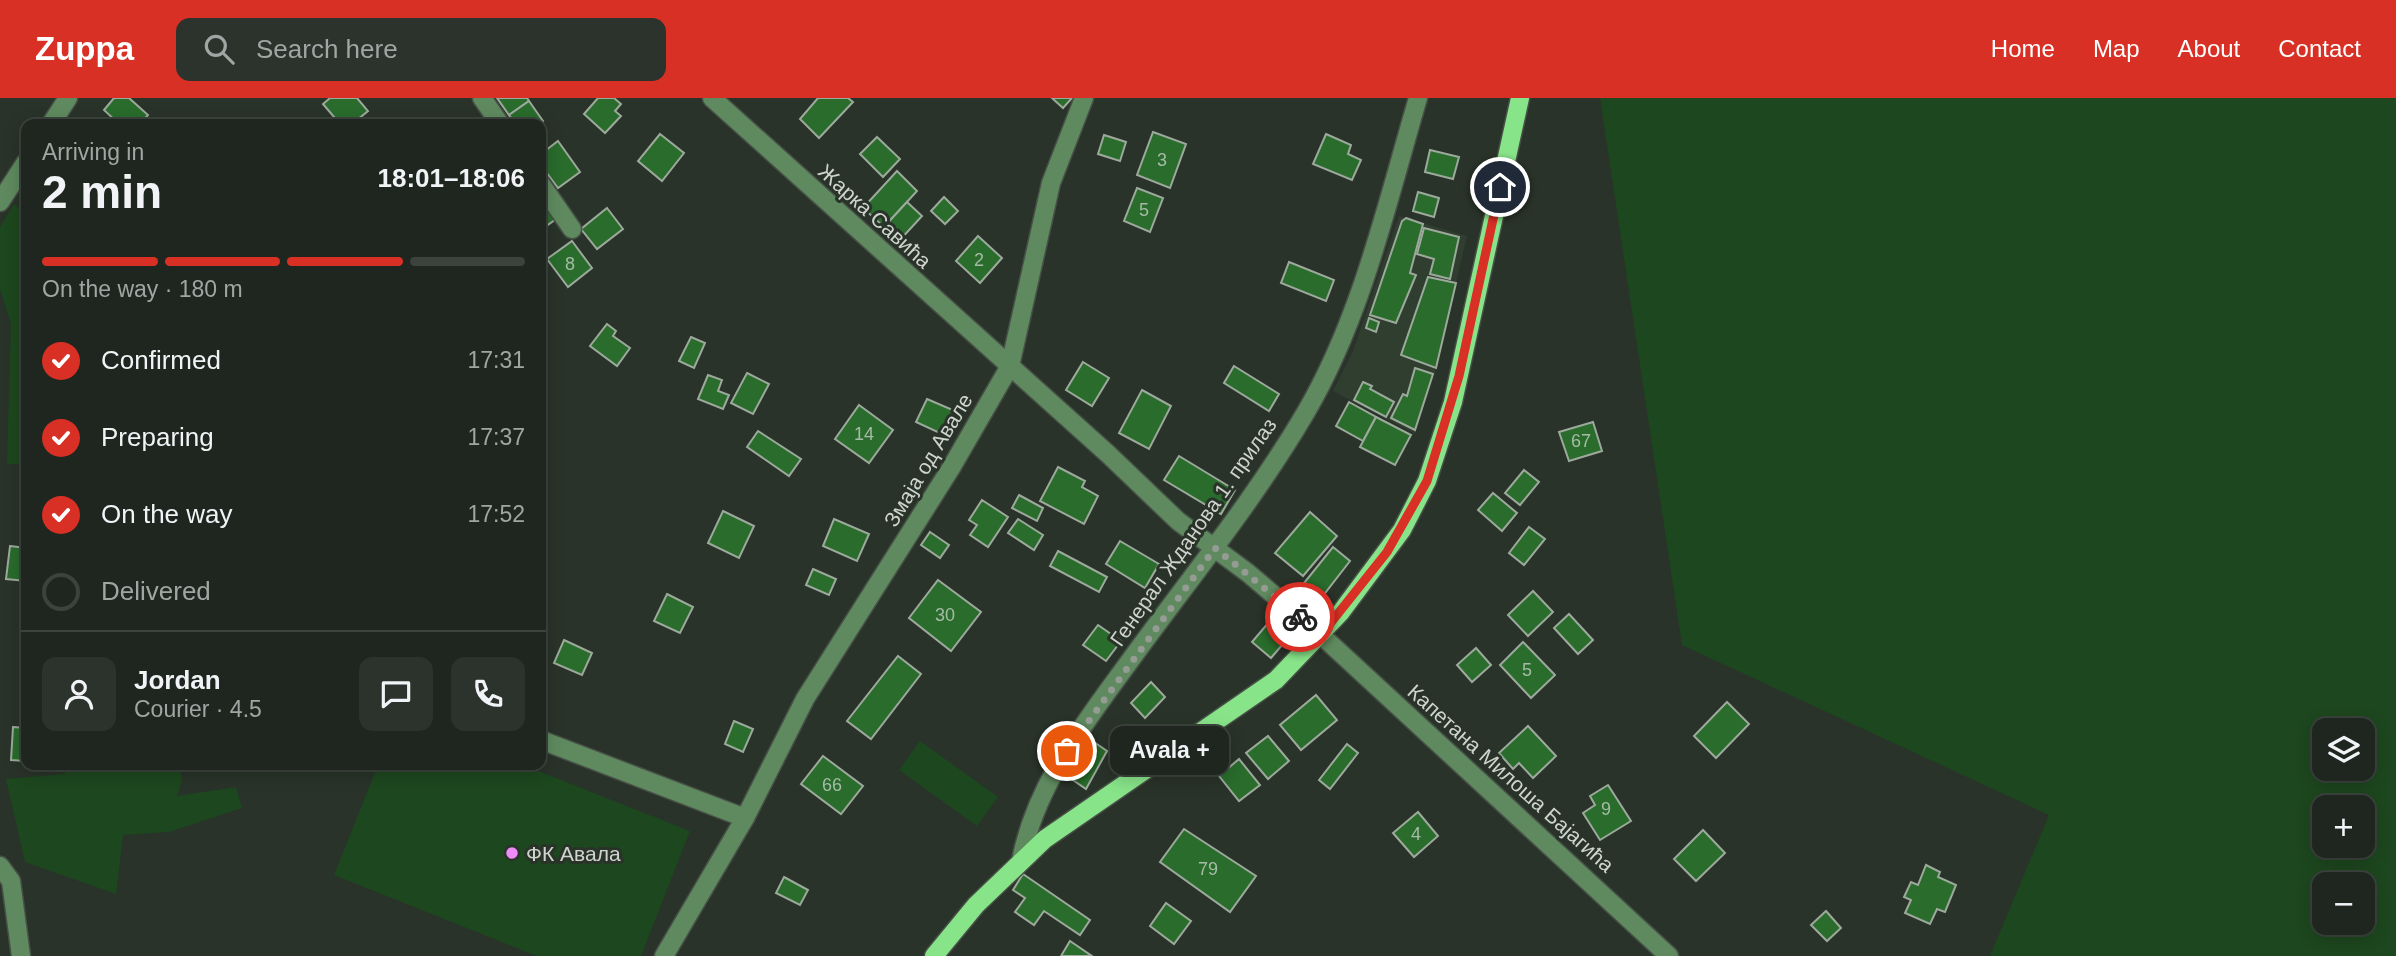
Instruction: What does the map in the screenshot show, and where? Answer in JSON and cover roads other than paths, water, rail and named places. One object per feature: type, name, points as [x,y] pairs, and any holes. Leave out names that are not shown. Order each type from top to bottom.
[{"type":"main road","points":[[934,956],[976,905],[1021,860],[1066,824],[1276,680],[1321,635],[1387,552],[1427,481],[1459,376],[1520,98]]},
{"type":"street","points":[[54,119],[68,98]]},
{"type":"street","points":[[482,98],[497,119]]},
{"type":"street","name":"Жарка Савића","points":[[712,98],[1108,454],[1178,522],[1215,548]]},
{"type":"street","name":"Змаја од Авале","points":[[664,956],[745,818],[805,699],[944,479],[1010,366],[1051,183],[1084,98]]},
{"type":"street","name":"Генерал Жданова 1. прилаз","points":[[1021,860],[1026,831],[1035,809],[1067,751],[1260,486],[1307,410],[1328,368],[1375,248],[1418,98]]},
{"type":"street","points":[[0,202],[21,170]]},
{"type":"street","points":[[546,191],[572,229]]},
{"type":"street","name":"Капетана Милоша Бајагића","points":[[1215,548],[1321,635],[1669,956]]},
{"type":"street","points":[[546,742],[745,818]]},
{"type":"street","points":[[0,866],[11,881],[20,956]]},
{"type":"place","name":"Avala +","points":[[1067,751]]},
{"type":"place","name":"ФК Авала","points":[[512,853]]}]
